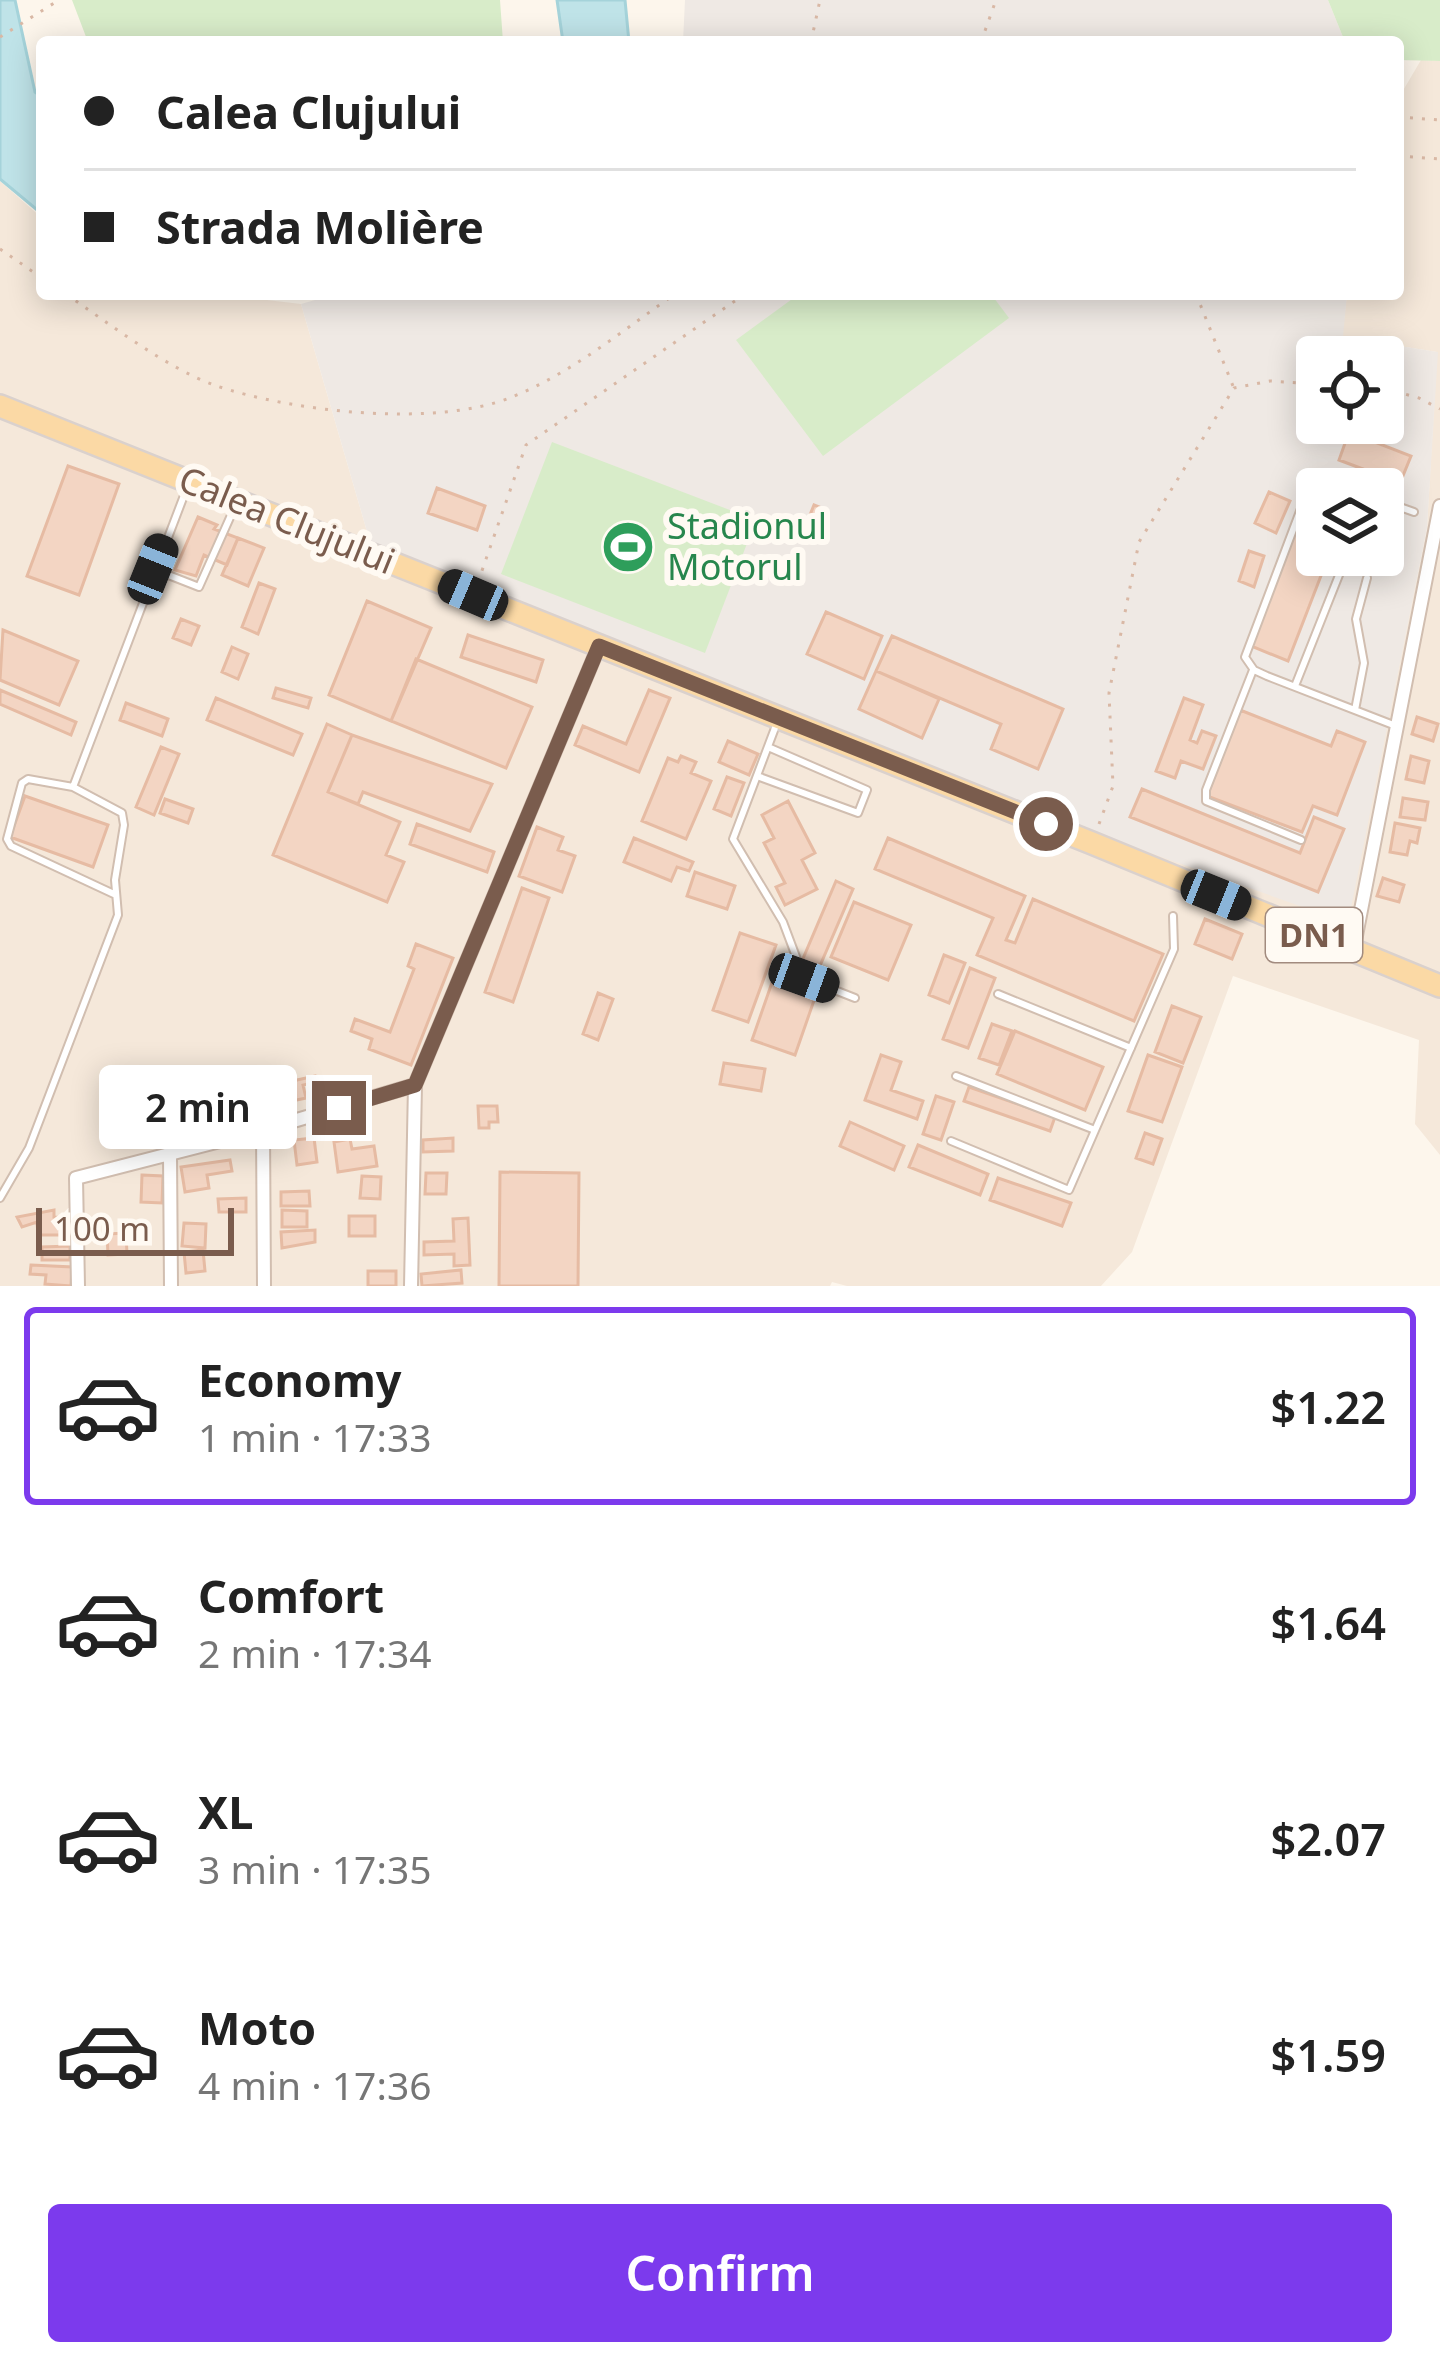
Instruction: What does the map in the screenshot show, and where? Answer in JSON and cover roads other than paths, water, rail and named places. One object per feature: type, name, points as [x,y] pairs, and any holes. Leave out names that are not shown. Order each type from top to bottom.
[{"type":"main road","name":"Calea Clujului","points":[[0,406],[1440,986]]},
{"type":"street","points":[[1353,952],[1440,506]]},
{"type":"street","points":[[411,1286],[415,1085],[599,646]]},
{"type":"street","points":[[78,1286],[76,1178],[415,1085]]},
{"type":"street","points":[[263,1130],[264,1286]]},
{"type":"street","points":[[170,1155],[171,1286]]},
{"type":"lane","points":[[73,787],[190,482]]},
{"type":"lane","points":[[153,569],[199,587],[237,500]]},
{"type":"lane","points":[[1404,508],[1414,512]]},
{"type":"lane","points":[[1296,521],[1245,657],[1254,670],[1399,728]]},
{"type":"lane","points":[[1295,687],[1339,576]]},
{"type":"lane","points":[[1355,710],[1364,663],[1356,619],[1367,578]]},
{"type":"lane","points":[[1254,670],[1206,790],[1206,801],[1300,840]]},
{"type":"lane","points":[[779,717],[733,839],[783,922],[804,978],[855,998]]},
{"type":"lane","points":[[757,776],[858,813],[867,790],[768,747]]},
{"type":"lane","points":[[0,1198],[29,1148],[118,915],[122,813],[73,787],[28,779],[22,783],[7,839],[11,846],[116,896]]},
{"type":"lane","points":[[951,1141],[1069,1190],[1174,949],[1173,916]]},
{"type":"lane","points":[[998,994],[1131,1048]]},
{"type":"lane","points":[[956,1076],[1096,1130]]},
{"type":"water","points":[[0,0],[15,0],[36,93],[36,209],[0,179]]},
{"type":"water","points":[[557,0],[625,0],[628,36],[562,36]]},
{"type":"place","name":"Stadionul Motorul","points":[[628,547]]}]
